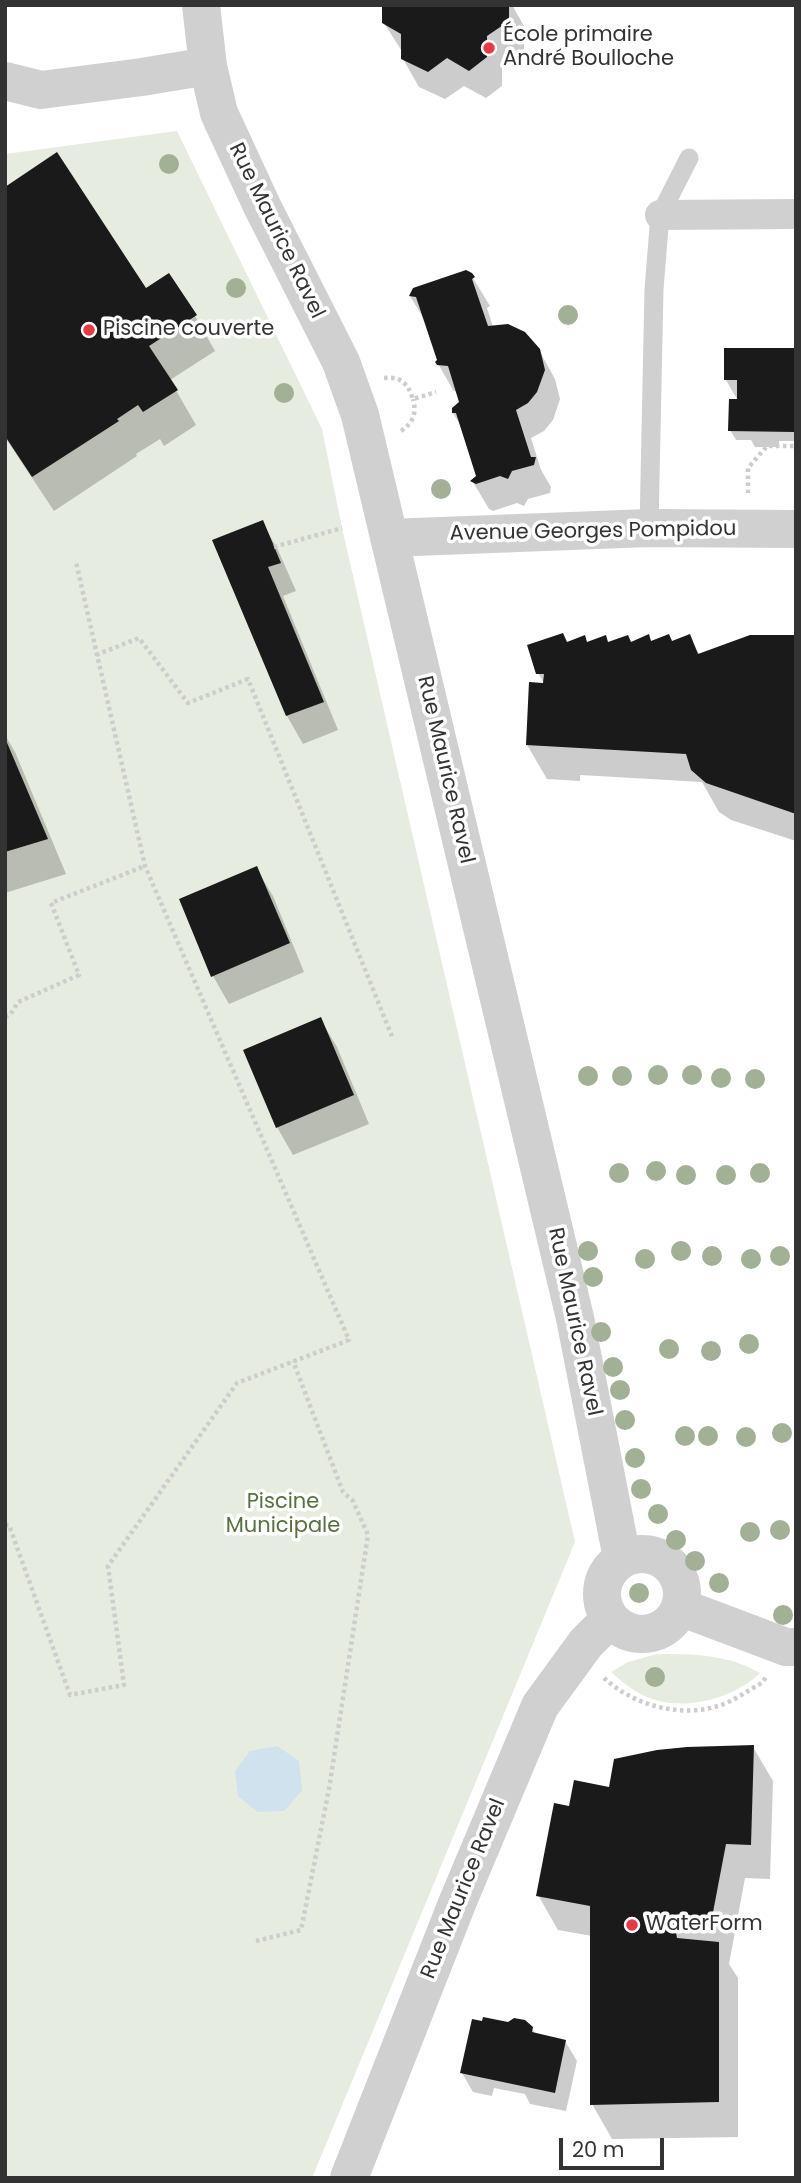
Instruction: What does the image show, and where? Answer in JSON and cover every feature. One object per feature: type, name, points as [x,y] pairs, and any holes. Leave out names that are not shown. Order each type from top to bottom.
[{"type":"street","name":"Rue Maurice Ravel","points":[[201,5],[208,66],[219,113],[262,206],[341,362],[360,415],[575,1318],[622,1558]]},
{"type":"street","points":[[5,80],[41,90],[208,66]]},
{"type":"street","points":[[660,215],[796,214]]},
{"type":"street","name":"Avenue Georges Pompidou","points":[[389,537],[649,528],[796,529]]},
{"type":"street","points":[[635,1553],[649,1554],[673,1567],[680,1579],[680,1607],[666,1626],[655,1632],[630,1633],[619,1628],[610,1619],[603,1606],[601,1592],[604,1579],[611,1567],[622,1558],[635,1553]]},
{"type":"street","points":[[680,1607],[791,1647]]},
{"type":"street","name":"Rue Maurice Ravel","points":[[349,2178],[458,1901],[540,1706],[578,1654],[610,1619]]},
{"type":"lane","points":[[649,528],[654,289],[660,215],[689,158]]},
{"type":"path","points":[[382,378],[404,381],[413,399],[415,408],[410,424],[397,433]]},
{"type":"path","points":[[413,399],[436,392]]},
{"type":"path","points":[[747,528],[748,468],[767,446],[796,446]]},
{"type":"path","points":[[274,547],[342,527]]},
{"type":"path","points":[[5,1525],[9,1525],[70,1695],[124,1685],[108,1566],[237,1383],[349,1340],[145,866],[76,562]]},
{"type":"path","points":[[96,655],[139,638],[188,703],[248,679],[393,1039]]},
{"type":"path","points":[[5,1017],[10,1015],[18,1002],[79,975],[51,903],[145,866]]},
{"type":"path","points":[[256,1941],[301,1930],[329,1789],[368,1535],[353,1501],[343,1492],[293,1361]]},
{"type":"path","points":[[578,1654],[612,1686],[642,1703],[683,1711],[719,1706],[762,1683],[791,1647]]},
{"type":"green space","name":"Piscine Municipale","points":[[177,131],[322,429],[342,528],[575,1542],[312,2178],[5,2178],[5,154]]},
{"type":"green space","points":[[657,1654],[723,1659],[760,1673],[724,1695],[680,1704],[646,1697],[611,1672],[628,1662]]},
{"type":"water","points":[[277,1746],[299,1761],[302,1790],[284,1811],[258,1812],[238,1796],[235,1771],[250,1751]]},
{"type":"building","points":[[382,5],[509,5],[509,21],[487,36],[487,57],[469,71],[447,58],[428,72],[401,59],[401,34],[382,23]]},
{"type":"building","name":"Piscine couverte","points":[[57,152],[146,288],[169,273],[197,315],[149,346],[178,390],[143,412],[138,405],[117,419],[119,421],[32,477],[5,436],[5,187]]},
{"type":"building","points":[[466,270],[475,277],[472,279],[488,326],[508,324],[525,332],[540,349],[545,370],[537,392],[528,403],[516,410],[531,457],[536,457],[534,465],[512,471],[508,479],[500,476],[476,484],[470,481],[476,476],[456,413],[452,413],[452,408],[459,402],[448,366],[437,365],[435,362],[437,360],[416,297],[409,296],[413,288]]},
{"type":"building","points":[[724,348],[794,348],[794,432],[728,431],[729,399],[737,399],[737,380],[724,380]]},
{"type":"building","points":[[263,520],[281,563],[268,567],[324,702],[286,716],[212,540]]},
{"type":"building","points":[[563,633],[567,642],[585,635],[587,642],[606,635],[608,642],[628,635],[631,642],[649,634],[651,641],[669,634],[672,641],[690,634],[698,654],[750,635],[796,635],[796,814],[706,783],[691,770],[686,754],[526,745],[529,682],[543,683],[544,674],[536,674],[527,645]]},
{"type":"building","points":[[5,738],[48,839],[5,852]]},
{"type":"building","points":[[257,866],[290,943],[211,977],[179,899]]},
{"type":"building","points":[[321,1017],[354,1095],[276,1128],[243,1050]]},
{"type":"building","name":"WaterForm","points":[[754,1745],[751,1845],[726,1844],[710,1928],[674,1922],[677,1938],[719,1942],[719,2102],[590,2105],[590,1906],[536,1896],[554,1803],[569,1806],[574,1780],[609,1787],[614,1759],[687,1747]]},
{"type":"building","points":[[483,2017],[508,2022],[514,2018],[525,2020],[533,2027],[532,2032],[566,2040],[555,2093],[460,2073],[472,2019],[482,2021]]},
{"type":"place","name":"École primaire André Boulloche","points":[[489,48]]},
{"type":"place","name":"Piscine couverte","points":[[89,330]]},
{"type":"place","name":"WaterForm","points":[[632,1925]]}]
